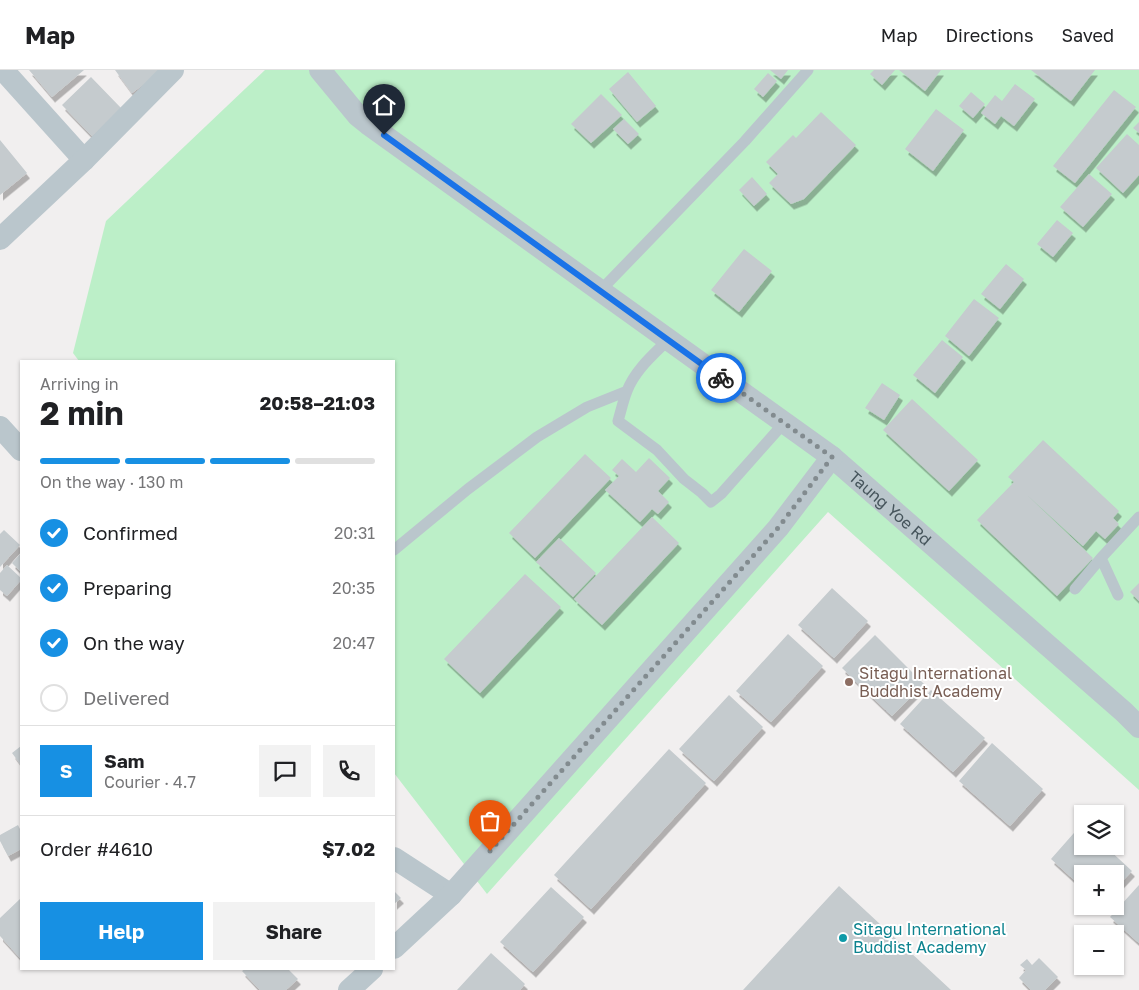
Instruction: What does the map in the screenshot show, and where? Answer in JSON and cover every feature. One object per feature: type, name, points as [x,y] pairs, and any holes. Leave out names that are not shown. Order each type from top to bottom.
[{"type":"street","points":[[2,70],[84,160]]},
{"type":"street","points":[[0,239],[84,160],[173,70]]},
{"type":"street","name":"Taung Yoe Rd","points":[[320,70],[358,116],[368,124],[832,457],[1124,712],[1139,728]]},
{"type":"street","points":[[0,427],[20,449]]},
{"type":"street","points":[[395,947],[451,895],[778,528],[832,457]]},
{"type":"street","points":[[395,859],[451,895]]},
{"type":"street","points":[[349,990],[371,970]]},
{"type":"lane","points":[[600,291],[745,141],[808,70]]},
{"type":"lane","points":[[668,340],[644,363],[627,390],[618,421],[658,450],[684,480],[702,493],[710,502],[721,494],[784,423]]},
{"type":"lane","points":[[395,549],[468,489],[537,438],[587,407],[627,390]]},
{"type":"lane","points":[[1075,589],[1139,517]]},
{"type":"lane","points":[[1101,558],[1118,596]]},
{"type":"green space","points":[[265,70],[1139,70],[1139,790],[828,512],[487,894],[395,774],[395,360],[78,360],[73,353],[106,221]]},
{"type":"building","points":[[29,70],[84,70],[52,97]]},
{"type":"building","points":[[115,70],[158,70],[160,72],[132,93]]},
{"type":"building","points":[[770,70],[788,70],[781,79]]},
{"type":"building","points":[[874,70],[895,70],[882,85],[870,74]]},
{"type":"building","points":[[899,70],[941,70],[925,91]]},
{"type":"building","points":[[1031,70],[1095,70],[1071,101]]},
{"type":"building","points":[[628,72],[656,106],[637,122],[609,89]]},
{"type":"building","points":[[768,73],[777,81],[763,97],[754,89]]},
{"type":"building","points":[[91,77],[121,108],[92,136],[62,105]]},
{"type":"building","points":[[1015,84],[1035,99],[1014,126],[1001,116],[995,124],[981,113],[995,95],[1002,101]]},
{"type":"building","points":[[1114,90],[1136,107],[1075,183],[1053,166]]},
{"type":"building","points":[[971,92],[985,104],[973,118],[959,106]]},
{"type":"building","points":[[601,94],[622,115],[591,143],[571,124]]},
{"type":"building","points":[[936,109],[964,130],[933,171],[905,149]]},
{"type":"building","points":[[821,112],[856,145],[804,199],[791,204],[769,183],[778,174],[766,162],[793,135],[796,138]]},
{"type":"building","points":[[624,119],[639,134],[628,144],[613,129]]},
{"type":"building","points":[[1139,122],[1139,133],[1133,128]]},
{"type":"building","points":[[1127,134],[1139,145],[1139,175],[1123,193],[1096,168]]},
{"type":"building","points":[[0,140],[27,173],[0,195]]},
{"type":"building","points":[[1089,174],[1112,194],[1083,227],[1060,207]]},
{"type":"building","points":[[752,177],[767,194],[754,206],[739,190]]},
{"type":"building","points":[[1057,220],[1073,233],[1053,257],[1037,244]]},
{"type":"building","points":[[744,249],[772,271],[739,312],[711,290]]},
{"type":"building","points":[[1006,264],[1024,279],[1000,309],[981,294]]},
{"type":"building","points":[[974,299],[999,318],[969,356],[945,336]]},
{"type":"building","points":[[942,340],[963,357],[935,393],[913,375]]},
{"type":"building","points":[[882,383],[900,395],[884,420],[865,408]]},
{"type":"building","points":[[912,399],[978,460],[949,491],[883,430]]},
{"type":"building","points":[[1043,440],[1119,511],[1113,518],[1119,524],[1105,539],[1096,531],[1083,546],[1027,495],[1093,558],[1057,596],[977,520],[1014,482],[1008,477]]},
{"type":"building","points":[[585,454],[611,478],[535,558],[509,533]]},
{"type":"building","points":[[649,458],[670,478],[658,491],[669,502],[658,514],[652,509],[640,522],[605,490],[619,476],[612,470],[622,459],[636,472]]},
{"type":"building","points":[[652,517],[679,543],[602,625],[574,599]]},
{"type":"building","points":[[4,530],[20,545],[0,567],[0,534]]},
{"type":"building","points":[[559,538],[596,573],[573,597],[536,562]]},
{"type":"building","points":[[20,554],[20,571],[12,563]]},
{"type":"building","points":[[7,565],[20,577],[20,581],[7,596],[0,590],[0,573]]},
{"type":"building","points":[[525,574],[561,607],[480,693],[444,659]]},
{"type":"building","points":[[1139,583],[1139,601],[1130,592]]},
{"type":"building","points":[[832,588],[868,621],[834,658],[798,625]]},
{"type":"building","points":[[788,634],[823,666],[771,722],[736,691]]},
{"type":"building","points":[[875,635],[924,684],[892,716],[842,668]]},
{"type":"building","points":[[931,690],[985,738],[953,772],[900,724]]},
{"type":"building","points":[[729,695],[763,727],[714,781],[679,749]]},
{"type":"building","points":[[992,743],[1043,789],[1010,826],[959,781]]},
{"type":"building","points":[[20,747],[20,764],[12,753]]},
{"type":"building","points":[[669,749],[706,783],[591,909],[554,875]]},
{"type":"building","points":[[18,825],[20,829],[20,850],[8,856],[0,841],[0,835]]},
{"type":"building","points":[[1074,833],[1074,855],[1115,855],[1132,871],[1124,879],[1124,865],[1074,865],[1074,880],[1051,859]]},
{"type":"building","points":[[1139,885],[1139,943],[1124,930],[1124,925],[1119,925],[1110,917],[1112,915],[1124,915],[1124,902]]},
{"type":"building","name":"Sitagu International Buddist Academy","points":[[839,886],[951,990],[743,990]]},
{"type":"building","points":[[551,887],[584,917],[533,972],[500,942]]},
{"type":"building","points":[[395,892],[401,898],[395,903]]},
{"type":"building","points":[[20,899],[20,958],[0,936],[0,918]]},
{"type":"building","points":[[491,953],[525,984],[520,990],[457,990]]},
{"type":"building","points":[[1039,958],[1058,977],[1045,990],[1031,990],[1019,978],[1026,970],[1020,965],[1027,959],[1032,965]]},
{"type":"building","points":[[289,970],[298,979],[286,990],[260,990],[242,971]]},
{"type":"way so far","points":[[490,851],[778,528],[832,457],[721,378]]},
{"type":"place","name":"Sitagu International Buddhist Academy","points":[[849,682]]},
{"type":"place","name":"Sitagu International Buddist Academy","points":[[843,938]]},
{"type":"route","points":[[384,135],[721,378]]}]
